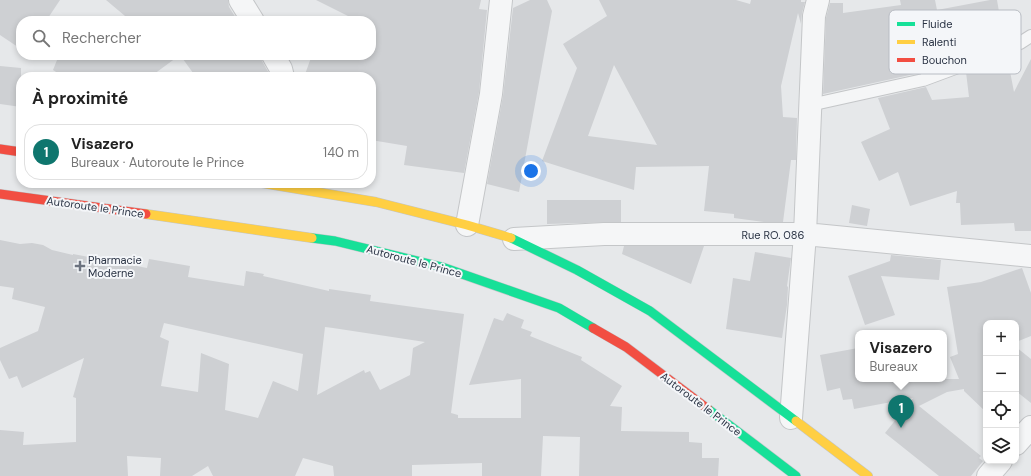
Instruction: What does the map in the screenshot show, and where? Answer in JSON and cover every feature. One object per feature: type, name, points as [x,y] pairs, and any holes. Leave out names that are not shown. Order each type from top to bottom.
[{"type":"main road","points":[[0,149],[16,151]]},
{"type":"main road","points":[[304,188],[376,202],[514,239],[577,270],[650,312],[868,476]]},
{"type":"main road","name":"Autoroute le Prince","points":[[0,194],[335,241],[442,267],[559,308],[626,347],[796,476]]},
{"type":"street","points":[[240,0],[250,16]]},
{"type":"street","points":[[467,226],[491,94],[501,0]]},
{"type":"street","points":[[791,418],[805,234],[814,16],[818,0]]},
{"type":"street","points":[[276,60],[282,72]]},
{"type":"street","name":"Rue RO. 086","points":[[514,239],[604,234],[805,234],[1031,256]]},
{"type":"street","points":[[1019,441],[1031,427]]},
{"type":"street","points":[[988,476],[998,464]]},
{"type":"lane","points":[[1021,42],[1031,36]]},
{"type":"lane","points":[[810,105],[923,80],[940,74]]},
{"type":"building","points":[[0,0],[60,0],[49,16],[16,16],[16,46],[0,35]]},
{"type":"building","points":[[106,0],[228,0],[229,7],[235,16],[125,16]]},
{"type":"building","points":[[316,0],[481,0],[479,9],[487,10],[479,92],[464,173],[404,165],[407,146],[376,141],[376,72],[306,72],[310,60],[376,60],[376,16],[348,16]]},
{"type":"building","points":[[530,0],[547,0],[552,11],[519,192],[487,184],[503,96],[513,8]]},
{"type":"building","points":[[599,0],[736,0],[750,4],[751,0],[801,0],[801,2],[805,2],[801,24],[798,13],[781,86],[783,117],[797,118],[796,160],[791,160],[783,222],[764,222],[734,218],[734,214],[704,211],[709,166],[636,167],[634,190],[542,161],[577,68],[563,44],[607,16]],"holes":[[[614,65],[657,145],[588,136]]]},
{"type":"building","points":[[900,0],[935,0],[937,10],[889,10],[889,74],[914,74],[823,94],[826,18],[830,3],[843,3],[843,13],[901,5]]},
{"type":"building","points":[[990,0],[997,0],[999,10],[937,10]]},
{"type":"building","points":[[1031,59],[1031,231],[1015,231],[1014,223],[961,225],[960,203],[956,203],[957,191],[910,206],[898,172],[879,181],[861,142],[890,129],[878,98],[926,87],[932,100],[969,97],[966,74],[1010,74],[1014,92]]},
{"type":"building","points":[[57,60],[173,60],[157,72],[56,72],[53,70]]},
{"type":"building","points":[[184,60],[262,60],[268,72],[192,72]]},
{"type":"building","points":[[0,66],[21,68],[21,72],[16,72],[16,106],[0,104]]},
{"type":"building","points":[[547,200],[621,200],[621,222],[547,224]]},
{"type":"building","points":[[852,205],[870,209],[867,226],[849,223]]},
{"type":"building","points":[[0,240],[20,244],[32,243],[43,245],[52,250],[73,255],[147,268],[149,259],[190,266],[188,277],[244,286],[246,271],[264,274],[263,276],[329,291],[329,289],[371,295],[370,301],[464,314],[451,413],[458,415],[458,418],[521,418],[521,379],[469,385],[494,318],[503,321],[507,313],[524,320],[521,328],[532,332],[530,336],[582,357],[581,360],[622,386],[610,406],[622,407],[621,431],[689,432],[689,442],[702,443],[702,458],[719,458],[718,476],[579,476],[580,437],[543,436],[541,476],[482,476],[482,463],[412,465],[412,476],[334,476],[333,466],[303,458],[295,476],[213,476],[208,466],[192,476],[160,476],[161,458],[127,456],[128,476],[0,476],[0,430],[24,432],[23,445],[76,442],[76,398],[73,397],[84,358],[22,388],[17,376],[9,379],[0,360],[0,348],[38,331],[45,307],[12,299],[14,288],[0,286]],"holes":[[[164,323],[303,354],[298,391],[273,381],[258,418],[225,410],[229,364],[201,353],[198,392],[161,386],[169,341],[160,337]],[[325,327],[333,328],[425,342],[413,348],[410,375],[380,390],[370,371],[365,373],[364,370],[317,395]]]},
{"type":"building","points":[[624,246],[704,246],[691,284],[622,254]]},
{"type":"building","points":[[755,252],[791,258],[787,286],[787,305],[782,338],[726,329],[733,278],[750,281]]},
{"type":"building","points":[[891,255],[941,260],[939,280],[881,276],[895,315],[865,325],[848,276],[890,261]]},
{"type":"building","points":[[1022,268],[1031,293],[1031,336],[1019,341],[1019,320],[983,320],[983,409],[964,391],[964,389],[947,392],[919,406],[981,456],[979,458],[983,461],[971,476],[939,476],[885,433],[913,398],[854,409],[852,399],[843,400],[840,388],[827,391],[820,355],[855,349],[855,382],[947,382],[947,379],[959,379],[950,357],[958,354],[947,287],[981,282]]},
{"type":"building","points":[[1019,349],[1031,359],[1031,403],[1019,393]]},
{"type":"traffic: fast","points":[[312,238],[335,241],[442,267],[559,308],[593,328]]},
{"type":"traffic: fast","points":[[511,238],[577,270],[650,311],[796,421]]},
{"type":"traffic: fast","points":[[708,409],[796,476]]},
{"type":"traffic: slow","points":[[292,188],[376,202],[467,225],[511,238]]},
{"type":"traffic: slow","points":[[146,214],[312,238]]},
{"type":"traffic: slow","points":[[796,421],[868,476]]},
{"type":"traffic: jam","points":[[0,149],[16,151]]},
{"type":"traffic: jam","points":[[0,194],[146,214]]},
{"type":"traffic: jam","points":[[593,328],[626,347],[708,409]]},
{"type":"place","name":"Pharmacie Moderne","points":[[80,266]]},
{"type":"place","name":"Visazero","points":[[901,428]]}]
